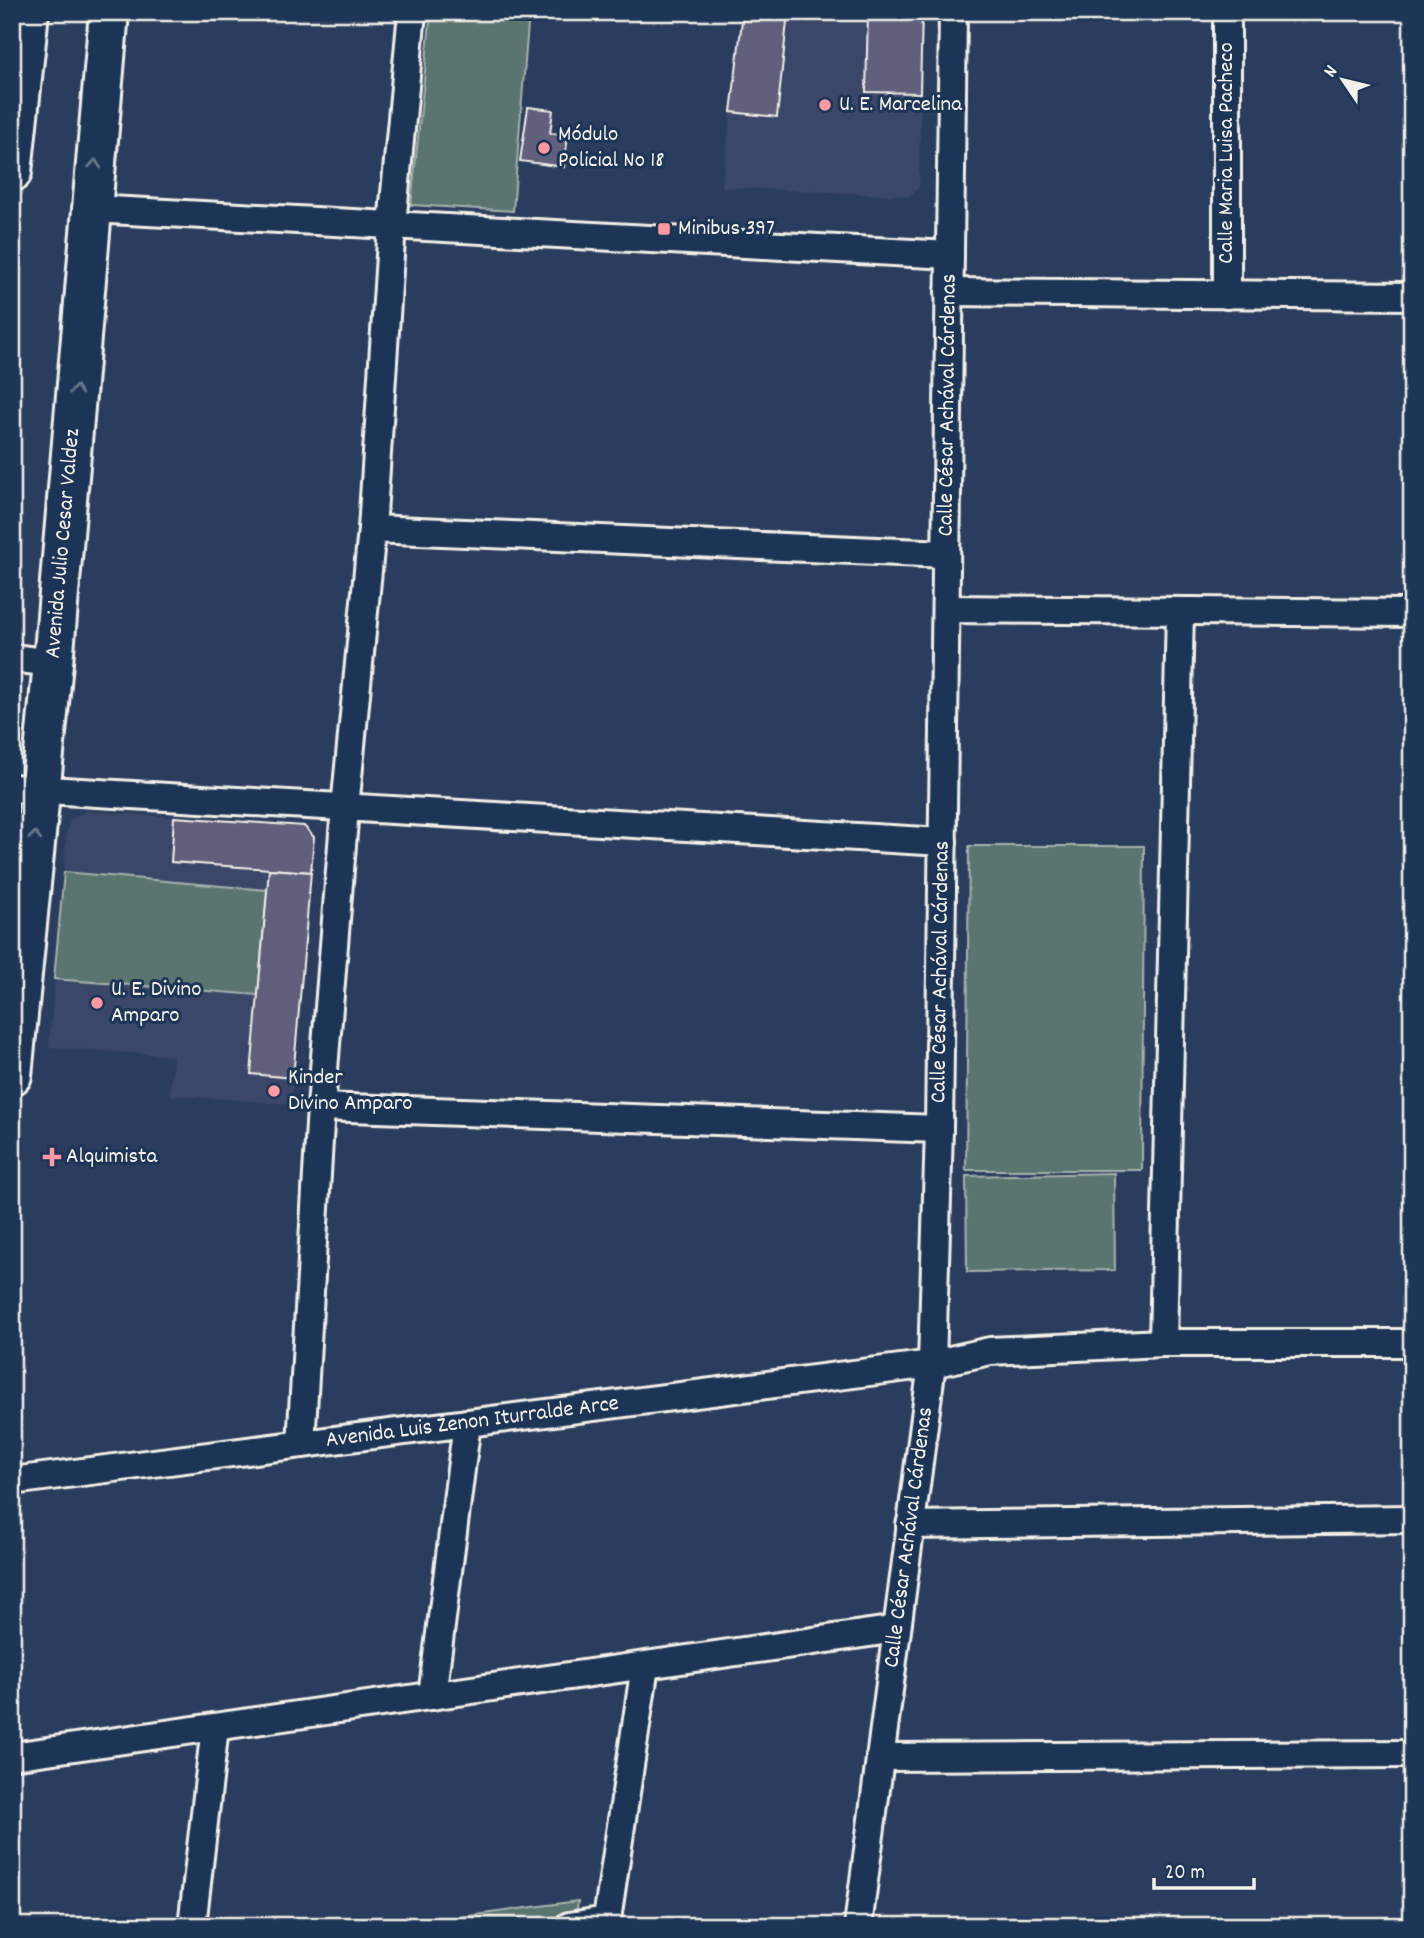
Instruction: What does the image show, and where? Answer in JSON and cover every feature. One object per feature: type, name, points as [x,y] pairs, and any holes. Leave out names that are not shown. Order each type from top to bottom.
[{"type":"main road","points":[[12,172],[29,12]]},
{"type":"main road","name":"Avenida Julio Cesar Valdez","points":[[12,1075],[26,789],[53,663],[108,12]]},
{"type":"street","points":[[301,1444],[321,1107],[345,808],[372,529],[392,225],[412,12]]},
{"type":"street","name":"Calle César Achával Cárdenas","points":[[858,1926],[932,1364],[939,1129],[953,12]]},
{"type":"street","name":"Calle Maria Luisa Pacheco","points":[[1227,12],[1227,295]]},
{"type":"street","points":[[91,209],[950,255]]},
{"type":"street","points":[[949,292],[1412,296]]},
{"type":"street","points":[[372,529],[946,554]]},
{"type":"street","points":[[946,609],[1412,613]]},
{"type":"street","points":[[1163,1343],[1180,611]]},
{"type":"street","points":[[12,658],[53,663]]},
{"type":"street","points":[[26,789],[943,842]]},
{"type":"street","points":[[321,1107],[939,1129]]},
{"type":"street","name":"Avenida Luis Zenon Iturralde Arce","points":[[12,1481],[932,1364],[990,1351],[1163,1343],[1412,1343]]},
{"type":"street","points":[[432,1696],[467,1423]]},
{"type":"street","points":[[910,1525],[1412,1519]]},
{"type":"street","points":[[12,1756],[897,1629]]},
{"type":"street","points":[[569,1926],[606,1923],[645,1666]]},
{"type":"street","points":[[192,1926],[215,1727]]},
{"type":"street","points":[[880,1757],[1412,1754]]},
{"type":"shaded area","name":"U. E. Marcelina","points":[[743,12],[922,12],[919,187],[909,196],[722,187]]},
{"type":"shaded area","points":[[86,811],[304,826],[314,837],[291,1104],[170,1095],[173,1056],[49,1047],[67,830],[71,819]]},
{"type":"green space","points":[[431,12],[529,12],[513,211],[411,205]]},
{"type":"green space","points":[[969,846],[1144,846],[1142,1170],[966,1170]]},
{"type":"green space","points":[[64,872],[267,890],[258,995],[54,979]]},
{"type":"green space","points":[[1114,1173],[1115,1270],[967,1272],[966,1176]]},
{"type":"green space","points":[[578,1901],[575,1926],[394,1926]]},
{"type":"building","points":[[743,12],[788,12],[777,117],[731,112]]},
{"type":"building","points":[[868,12],[922,12],[920,93],[866,92]]},
{"type":"building","name":"Módulo Policial No 18","points":[[528,107],[553,110],[550,133],[568,135],[564,167],[520,161]]},
{"type":"building","points":[[174,817],[304,826],[314,837],[311,872],[171,862]]},
{"type":"building","points":[[269,869],[311,872],[293,1078],[251,1074]]},
{"type":"place","name":"U. E. Marcelina","points":[[825,105]]},
{"type":"place","name":"Módulo Policial No 18","points":[[544,148]]},
{"type":"place","name":"Minibus 397","points":[[664,229]]},
{"type":"place","name":"U. E. Divino Amparo","points":[[97,1003]]},
{"type":"place","name":"Kinder Divino Amparo","points":[[274,1091]]},
{"type":"place","name":"Alquimista","points":[[52,1157]]}]
